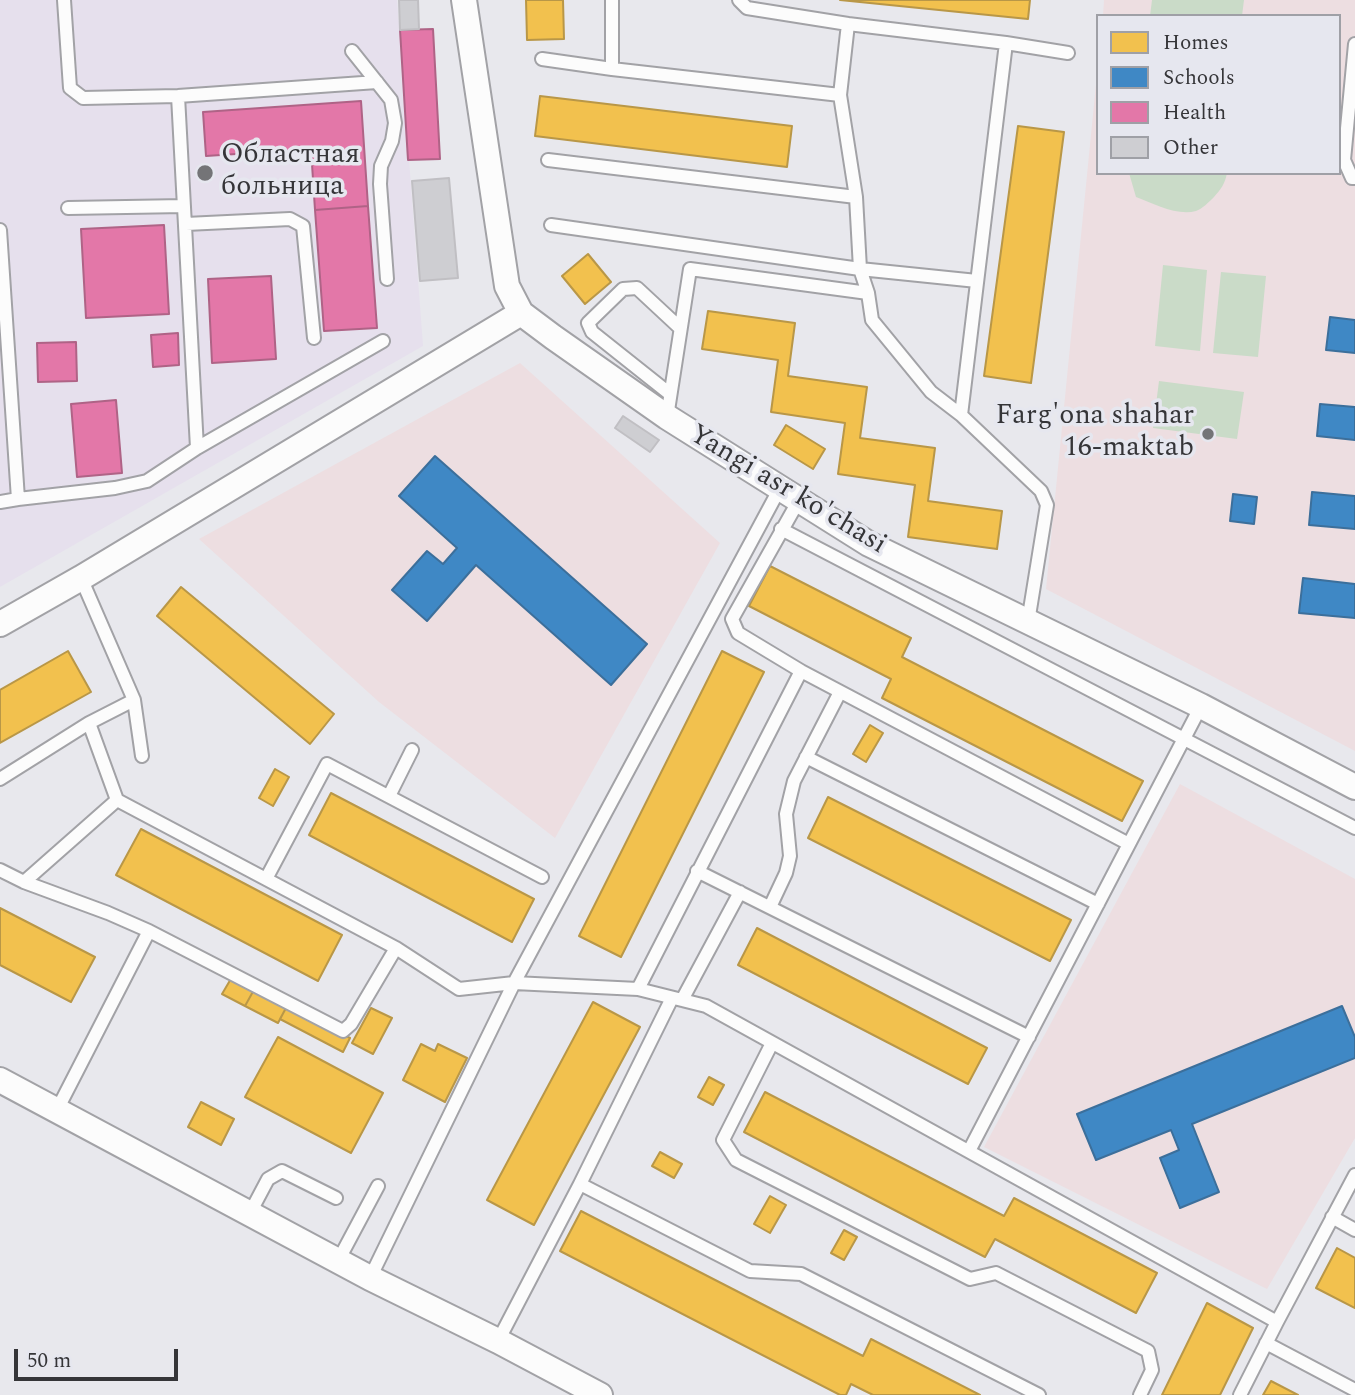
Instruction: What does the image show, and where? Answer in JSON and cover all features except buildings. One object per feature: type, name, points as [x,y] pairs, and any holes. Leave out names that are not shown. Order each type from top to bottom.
[{"type":"street","name":"Yangi asr ko'chasi","points":[[464,0],[507,286],[521,313],[553,337],[668,406],[789,494],[869,544],[1201,706],[1355,787]]},
{"type":"street","points":[[0,624],[521,313]]},
{"type":"street","points":[[0,1080],[370,1278],[600,1395]]},
{"type":"lane","points":[[64,0],[70,89],[83,98],[178,96],[377,82]]},
{"type":"lane","points":[[611,0],[612,69]]},
{"type":"lane","points":[[739,0],[747,8],[1068,53]]},
{"type":"lane","points":[[848,24],[840,95],[856,197],[860,269],[868,293],[872,320],[931,392],[961,415],[1041,491],[1047,505],[1028,623]]},
{"type":"lane","points":[[961,415],[1006,43]]},
{"type":"lane","points":[[1355,44],[1344,160],[1352,178],[1355,178]]},
{"type":"lane","points":[[352,51],[391,100],[395,123],[392,141],[381,166],[380,184],[387,279]]},
{"type":"lane","points":[[542,59],[840,95]]},
{"type":"lane","points":[[178,96],[197,448]]},
{"type":"lane","points":[[548,160],[856,197]]},
{"type":"lane","points":[[68,208],[184,206]]},
{"type":"lane","points":[[186,224],[290,219],[303,226],[314,338]]},
{"type":"lane","points":[[551,225],[860,269],[977,281]]},
{"type":"lane","points":[[0,230],[18,499]]},
{"type":"lane","points":[[668,406],[690,269],[868,293]]},
{"type":"lane","points":[[668,406],[592,332],[588,323],[623,289],[637,288],[680,328]]},
{"type":"lane","points":[[0,502],[115,488],[147,481],[197,448],[383,341]]},
{"type":"lane","points":[[789,494],[781,530],[732,619],[738,633],[801,671],[1129,844]]},
{"type":"lane","points":[[370,1278],[514,983],[789,494]]},
{"type":"lane","points":[[781,530],[1355,828]]},
{"type":"lane","points":[[81,578],[134,700],[142,756]]},
{"type":"lane","points":[[638,989],[801,671]]},
{"type":"lane","points":[[770,907],[786,873],[790,856],[786,814],[794,781],[840,692]]},
{"type":"lane","points":[[0,779],[89,723],[134,700]]},
{"type":"lane","points":[[969,1152],[1201,706]]},
{"type":"lane","points":[[89,723],[117,800],[396,948],[459,989],[514,983],[638,989],[706,1006],[1277,1322]]},
{"type":"lane","points":[[389,796],[412,750]]},
{"type":"lane","points":[[806,757],[1098,904]]},
{"type":"lane","points":[[266,879],[327,764],[542,877]]},
{"type":"lane","points":[[24,883],[117,800]]},
{"type":"lane","points":[[0,870],[24,883],[108,913],[149,931],[343,1031],[351,1024],[396,948]]},
{"type":"lane","points":[[697,871],[1029,1037]]},
{"type":"lane","points":[[498,1341],[677,999],[740,892]]},
{"type":"lane","points":[[57,1110],[149,931]]},
{"type":"lane","points":[[772,1043],[723,1140],[736,1160],[970,1279],[996,1273],[1148,1351],[1153,1370],[1140,1395]]},
{"type":"lane","points":[[250,1213],[268,1179],[282,1171],[336,1198]]},
{"type":"lane","points":[[1240,1395],[1355,1175]]},
{"type":"lane","points":[[580,1184],[750,1271],[801,1274],[1039,1395]]},
{"type":"lane","points":[[338,1261],[378,1186]]},
{"type":"lane","points":[[1332,1217],[1355,1230]]},
{"type":"lane","points":[[1266,1343],[1355,1390]]},
{"type":"shaded area","name":"Областная больница","points":[[0,0],[397,0],[423,346],[0,587]]},
{"type":"shaded area","name":"Farg'ona shahar 16-maktab","points":[[1104,0],[1355,0],[1355,751],[1046,589],[1096,84],[1096,175],[1341,175],[1341,14],[1103,14]]},
{"type":"shaded area","points":[[520,363],[720,543],[555,838],[379,702],[199,539]]},
{"type":"shaded area","points":[[1180,784],[1355,879],[1355,1138],[1267,1289],[984,1147]]},
{"type":"green space","points":[[1152,0],[1244,0],[1242,14],[1150,14]]},
{"type":"green space","points":[[1130,175],[1226,175],[1214,197],[1196,211],[1181,212],[1136,197]]},
{"type":"green space","points":[[1163,265],[1207,270],[1200,351],[1155,346]]},
{"type":"green space","points":[[1221,272],[1266,276],[1258,357],[1213,353]]},
{"type":"green space","points":[[1159,381],[1244,392],[1237,439],[1153,428]]},
{"type":"place","name":"Областная больница","points":[[205,173]]},
{"type":"place","name":"Farg'ona shahar 16-maktab","points":[[1208,434]]}]
